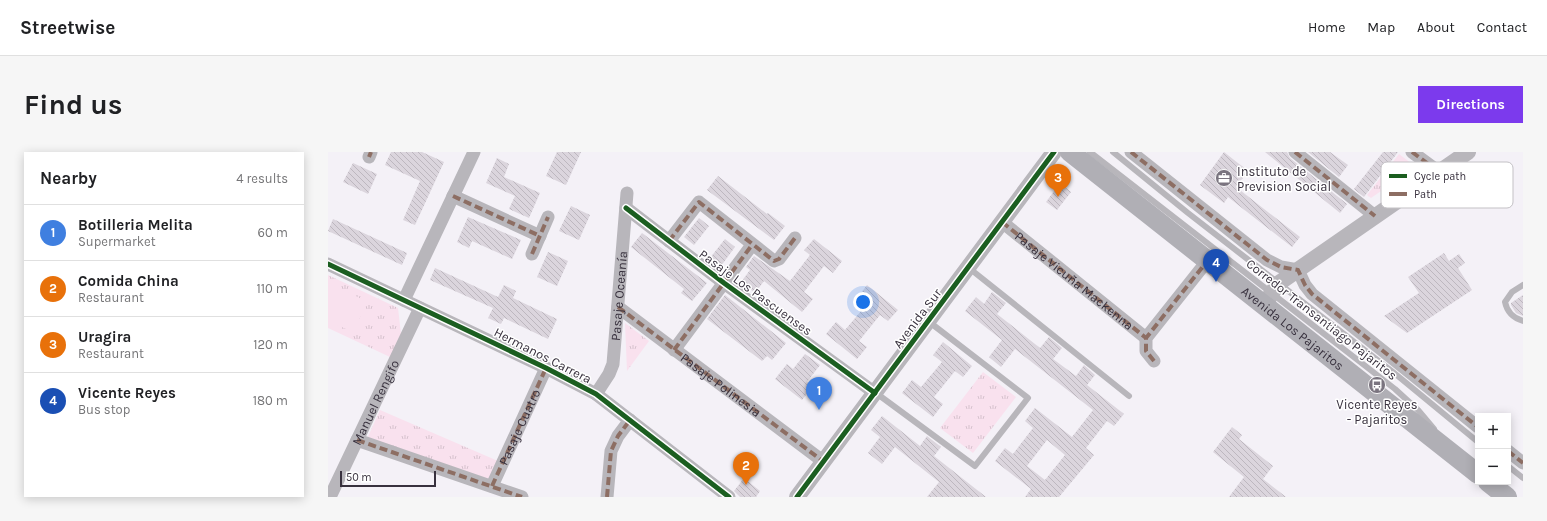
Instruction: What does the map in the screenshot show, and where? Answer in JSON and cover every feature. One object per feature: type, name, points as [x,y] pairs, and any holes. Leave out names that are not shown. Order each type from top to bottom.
[{"type":"main road","name":"Avenida Los Pajaritos","points":[[1070,152],[1208,260],[1271,294],[1475,471]]},
{"type":"main road","points":[[1493,485],[1509,495]]},
{"type":"street","points":[[404,300],[474,152]]},
{"type":"street","name":"Avenida Sur","points":[[797,497],[1054,152]]},
{"type":"street","points":[[1131,152],[1267,260],[1281,267],[1298,270]]},
{"type":"street","points":[[1295,152],[1375,216]]},
{"type":"street","points":[[1412,152],[1426,162]]},
{"type":"street","points":[[1454,162],[1468,152]]},
{"type":"street","name":"Pasaje Oceanía","points":[[596,394],[610,374],[613,364],[627,193]]},
{"type":"street","points":[[453,196],[540,236]]},
{"type":"street","points":[[669,241],[699,202],[772,260],[776,261],[795,238]]},
{"type":"street","name":"Pasaje Los Pascuenses","points":[[626,208],[724,283],[875,393]]},
{"type":"street","points":[[1271,294],[1298,270],[1387,208]]},
{"type":"street","points":[[532,254],[548,217]]},
{"type":"street","name":"Pasaje Vicuña Mackenna","points":[[1002,222],[1146,338]]},
{"type":"street","points":[[674,350],[752,245]]},
{"type":"street","name":"Pasaje Vicuña Mackenna","points":[[1154,361],[1146,351],[1146,338],[1208,260]]},
{"type":"street","name":"Hermanos Carrera","points":[[328,264],[546,368],[596,394],[729,497]]},
{"type":"street","points":[[1298,270],[1305,285],[1312,294],[1475,425]]},
{"type":"street","name":"Manuel Rengifo","points":[[330,497],[420,308]]},
{"type":"street","name":"Pasaje Polinesia","points":[[618,308],[824,462]]},
{"type":"street","name":"Pasaje Cuatro","points":[[492,486],[546,368]]},
{"type":"street","points":[[607,497],[611,451],[618,436],[630,420]]},
{"type":"street","points":[[357,440],[522,497]]},
{"type":"street","points":[[1511,453],[1523,463]]},
{"type":"lane","name":"Corredor Transantiago Pajaritos","points":[[1090,152],[1114,169],[1271,294],[1395,389],[1418,410],[1439,433]]},
{"type":"lane","name":"Corredor Transantiago Pajaritos","points":[[1113,152],[1271,294],[1393,372],[1475,440]]},
{"type":"lane","points":[[969,268],[1129,396]]},
{"type":"lane","points":[[1523,285],[1512,292],[1505,302],[1507,311],[1515,318],[1523,321]]},
{"type":"lane","points":[[875,393],[975,466],[1028,398],[928,321]]},
{"type":"lane","points":[[1451,444],[1475,464]]},
{"type":"lane","points":[[1511,468],[1523,478]]},
{"type":"lane","points":[[1501,485],[1509,495]]},
{"type":"green space","points":[[1399,154],[1409,162],[1393,162]]},
{"type":"green space","points":[[1381,177],[1381,191],[1371,198],[1367,195]]},
{"type":"green space","points":[[328,275],[398,308],[401,334],[390,357],[328,328]]},
{"type":"green space","points":[[328,283],[368,302],[353,332],[328,321]]},
{"type":"green space","points":[[625,323],[649,341],[627,371]]},
{"type":"green space","points":[[983,372],[1016,397],[973,453],[940,428]]},
{"type":"green space","points":[[380,410],[498,461],[489,481],[367,439]]},
{"type":"building","points":[[391,152],[422,152],[444,162],[415,225],[403,220],[420,181],[385,165]]},
{"type":"building","points":[[557,152],[581,152],[566,185],[546,176]]},
{"type":"building","points":[[1224,152],[1248,171],[1236,187],[1300,237],[1292,247],[1228,197],[1224,203],[1200,185]]},
{"type":"building","points":[[1265,152],[1287,152],[1290,158],[1347,204],[1340,213]]},
{"type":"building","points":[[1308,152],[1330,152],[1348,165],[1339,177]]},
{"type":"building","points":[[1383,152],[1398,152],[1390,162],[1381,162],[1381,174],[1364,197],[1354,189]]},
{"type":"building","points":[[497,158],[509,164],[504,177],[540,193],[529,218],[509,209],[515,196],[486,183]]},
{"type":"building","points":[[353,163],[377,174],[368,194],[343,182]]},
{"type":"building","points":[[718,176],[785,226],[774,240],[707,190]]},
{"type":"building","points":[[1060,183],[1071,192],[1057,210],[1046,202]]},
{"type":"building","points":[[571,206],[590,215],[579,240],[559,231]]},
{"type":"building","points":[[468,217],[521,240],[512,259],[472,241],[469,248],[457,242]]},
{"type":"building","points":[[699,218],[709,226],[694,245],[684,237]]},
{"type":"building","points":[[333,219],[407,253],[402,265],[328,231]]},
{"type":"building","points":[[642,233],[707,283],[692,301],[681,293],[684,289],[631,247]]},
{"type":"building","points":[[725,239],[735,247],[721,266],[710,258]]},
{"type":"building","points":[[814,239],[842,261],[833,273],[824,266],[804,292],[813,299],[802,312],[764,281],[755,293],[741,282],[750,270],[746,267],[754,256],[790,281],[810,255],[804,250]]},
{"type":"building","points":[[548,252],[568,261],[557,286],[537,277]]},
{"type":"building","points":[[1444,253],[1449,261],[1459,254],[1465,263],[1458,268],[1472,290],[1407,333],[1384,316],[1419,293],[1408,277]]},
{"type":"building","points":[[435,268],[498,297],[504,285],[516,291],[513,298],[557,319],[548,339],[504,318],[501,324],[488,318],[493,308],[430,280]]},
{"type":"building","points":[[867,285],[898,310],[888,321],[880,315],[859,341],[867,347],[857,359],[826,334],[836,322],[845,330],[867,304],[858,297]]},
{"type":"building","points":[[992,292],[1006,303],[997,314],[1040,348],[1049,337],[1062,348],[1053,359],[1076,376],[1084,365],[1095,375],[1087,385],[1124,414],[1114,426],[1107,421],[1086,448],[1094,455],[1059,497],[1025,497],[1031,489],[995,461],[1005,448],[1013,454],[1033,428],[1025,421],[1035,408],[1072,437],[1093,410],[1015,349],[1001,367],[989,357],[1002,340],[965,311],[976,297],[984,304]],"holes":[[[1047,440],[1065,455],[1045,480],[1027,466]]]},
{"type":"building","points":[[725,295],[786,343],[772,360],[767,356],[762,361],[707,319]]},
{"type":"building","points":[[1523,295],[1523,316],[1516,313],[1511,303]]},
{"type":"building","points":[[943,342],[972,366],[963,377],[955,371],[934,397],[943,404],[933,417],[902,393],[912,380],[921,387],[942,362],[933,355]]},
{"type":"building","points":[[805,354],[820,365],[807,382],[813,386],[802,400],[775,379],[787,364],[793,369]]},
{"type":"building","points":[[882,416],[920,446],[927,436],[941,447],[934,456],[986,497],[927,497],[939,482],[895,447],[882,464],[868,453],[880,437],[871,430]]},
{"type":"building","points":[[1232,427],[1242,435],[1239,439],[1273,466],[1263,479],[1286,497],[1229,497],[1244,477],[1213,452]]},
{"type":"building","points":[[744,478],[760,491],[756,497],[740,497],[734,491]]},
{"type":"marked path","points":[[369,157],[371,152]]},
{"type":"marked path","points":[[1131,152],[1267,260],[1281,267],[1298,270],[1305,285],[1312,294],[1475,425]]},
{"type":"marked path","points":[[1295,152],[1375,216]]},
{"type":"marked path","points":[[1412,152],[1426,162]]},
{"type":"marked path","points":[[453,196],[540,236]]},
{"type":"marked path","points":[[669,241],[699,202],[774,261],[779,259],[795,238]]},
{"type":"marked path","points":[[532,254],[548,217]]},
{"type":"marked path","points":[[1002,222],[1146,338]]},
{"type":"marked path","points":[[674,350],[752,245]]},
{"type":"marked path","points":[[1154,361],[1146,351],[1146,338],[1208,260]]},
{"type":"marked path","points":[[618,307],[824,462]]},
{"type":"marked path","points":[[492,486],[546,368]]},
{"type":"marked path","points":[[607,497],[611,451],[618,436],[630,420]]},
{"type":"marked path","points":[[357,440],[522,497]]},
{"type":"marked path","points":[[1511,453],[1523,463]]},
{"type":"cycle path","points":[[797,497],[1054,152]]},
{"type":"cycle path","points":[[626,208],[724,283],[875,393]]},
{"type":"cycle path","points":[[328,264],[546,368],[596,394],[729,497]]},
{"type":"place","name":"Instituto de Prevision Social","points":[[1224,178]]},
{"type":"place","name":"Uragira","points":[[1058,197]]},
{"type":"place","name":"Vicente Reyes","points":[[1216,282]]},
{"type":"place","name":"Vicente Reyes - Pajaritos","points":[[1377,385]]},
{"type":"place","name":"Botilleria Melita","points":[[819,410]]},
{"type":"place","name":"Comida China","points":[[746,485]]}]
